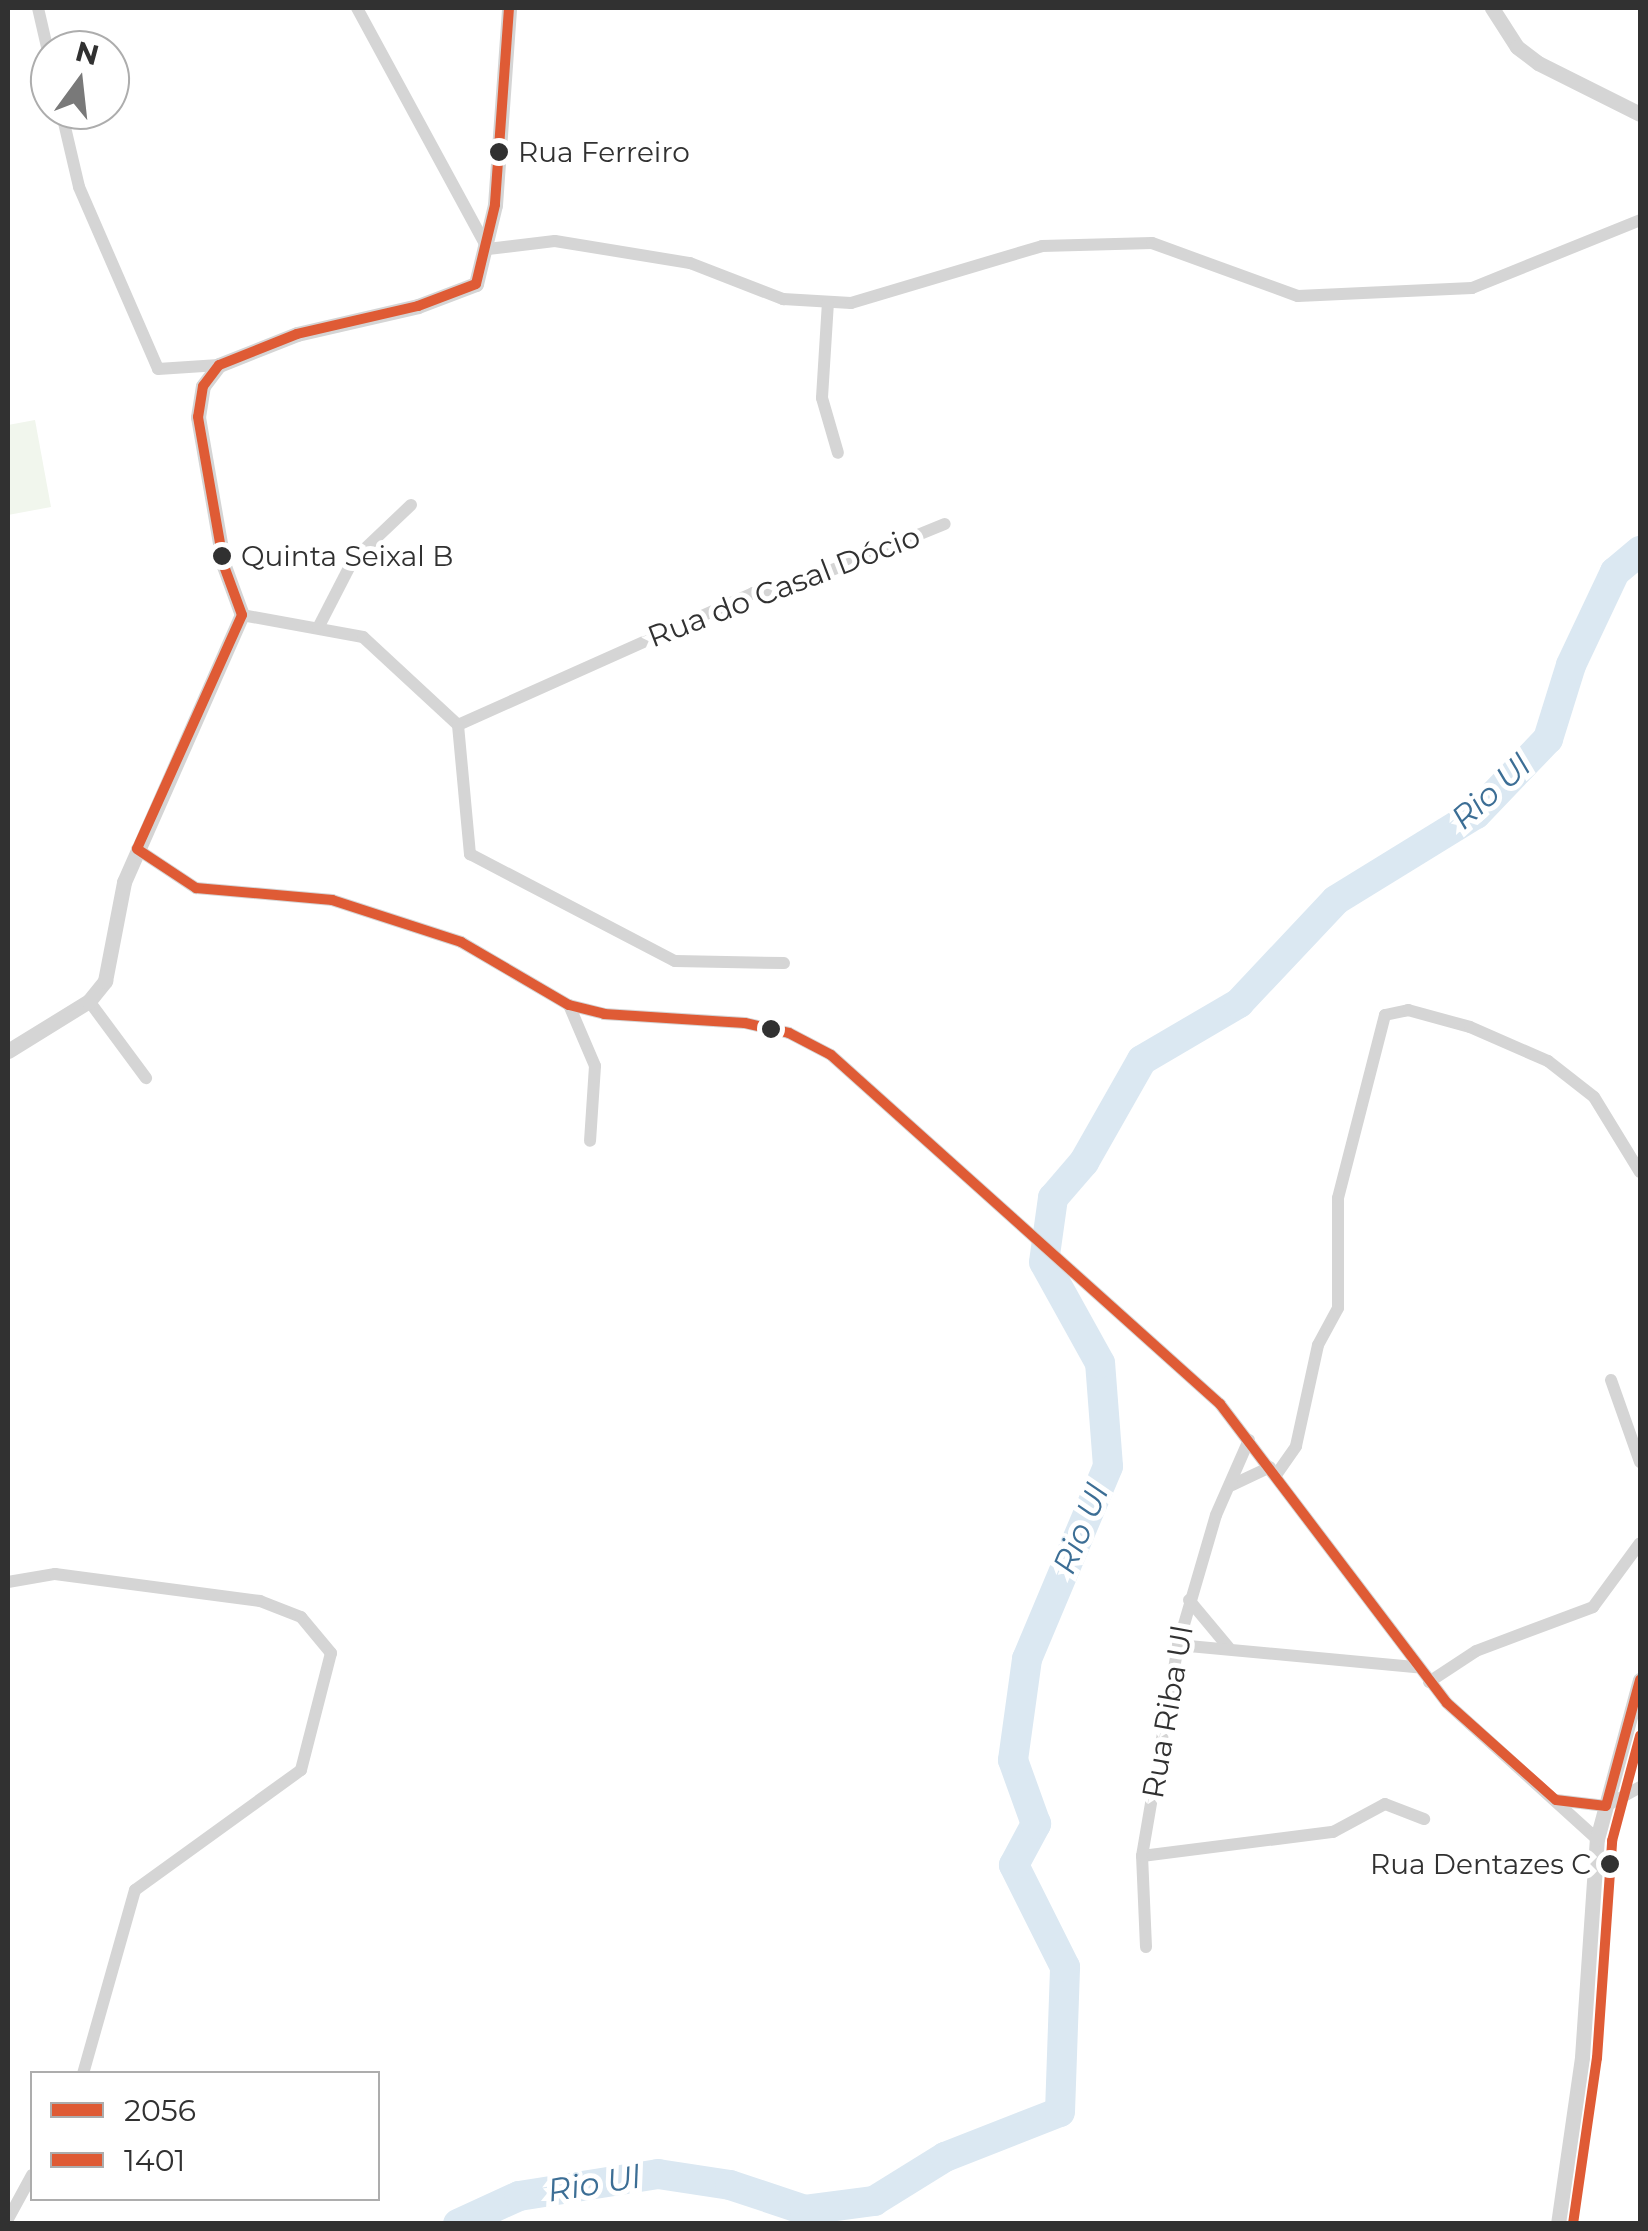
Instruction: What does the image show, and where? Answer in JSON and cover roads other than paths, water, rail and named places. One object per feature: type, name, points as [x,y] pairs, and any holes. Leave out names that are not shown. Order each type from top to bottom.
[{"type":"street","points":[[358,8],[488,248]]},
{"type":"street","points":[[66,130],[79,187],[158,369],[219,366],[297,334],[466,290],[483,272],[509,8]]},
{"type":"street","points":[[1492,8],[1502,28],[1538,63],[1640,114]]},
{"type":"street","points":[[488,248],[555,241],[690,263],[783,299],[851,303],[1060,245],[1152,244],[1298,296],[1472,288],[1640,220]]},
{"type":"street","points":[[828,302],[822,398],[838,453]]},
{"type":"street","points":[[8,1051],[89,1001],[115,953],[124,882],[242,615],[224,566],[198,417],[203,386],[219,366]]},
{"type":"street","points":[[318,628],[353,560],[411,505]]},
{"type":"street","name":"Rua do Casal Dócio","points":[[458,725],[753,593],[778,592],[945,524]]},
{"type":"street","points":[[242,615],[363,636],[458,725],[470,854],[674,960],[784,964]]},
{"type":"street","points":[[137,849],[196,888],[332,900],[461,942],[569,1005],[789,1033],[830,1055],[1220,1404],[1430,1682],[1597,1838]]},
{"type":"street","points":[[89,1001],[146,1078]]},
{"type":"street","points":[[569,1005],[595,1066],[590,1141]]},
{"type":"street","points":[[1232,1485],[1273,1471],[1300,1436],[1318,1346],[1338,1308],[1338,1198],[1385,1015],[1408,1010],[1470,1026],[1548,1061],[1594,1097],[1640,1172]]},
{"type":"street","points":[[1611,1380],[1640,1462]]},
{"type":"street","name":"Rua Riba Ul","points":[[1146,1947],[1142,1856],[1178,1645],[1189,1600],[1249,1440]]},
{"type":"street","points":[[1430,1682],[1476,1651],[1593,1608],[1640,1543]]},
{"type":"street","points":[[8,1582],[55,1574],[195,1588],[301,1617],[331,1653],[301,1770],[136,1890],[84,2071]]},
{"type":"street","points":[[1189,1600],[1229,1648]]},
{"type":"street","points":[[1178,1645],[1417,1667]]},
{"type":"street","points":[[1558,2224],[1582,2056],[1597,1838],[1640,1680]]},
{"type":"street","points":[[1556,1800],[1606,1806],[1640,1787]]},
{"type":"street","points":[[1142,1856],[1334,1832],[1386,1804],[1424,1818]]},
{"type":"street","points":[[8,2219],[30,2180]]},
{"type":"waterway","name":"Rio Ul","points":[[458,2224],[519,2196],[658,2174],[730,2185],[805,2210],[874,2201],[945,2157],[1060,2112],[1065,1967],[1014,1865],[1036,1824],[1013,1760],[1027,1659],[1108,1466],[1100,1363],[1044,1262],[1053,1198],[1084,1162],[1142,1060],[1239,1003],[1336,900],[1476,814],[1548,739],[1571,665],[1615,572],[1640,551]]},
{"type":"place","name":"Rua Ferreiro","points":[[499,152]]},
{"type":"place","name":"Quinta Seixal B","points":[[222,556]]},
{"type":"place","name":"Rua Dentazes C","points":[[1610,1864]]}]
